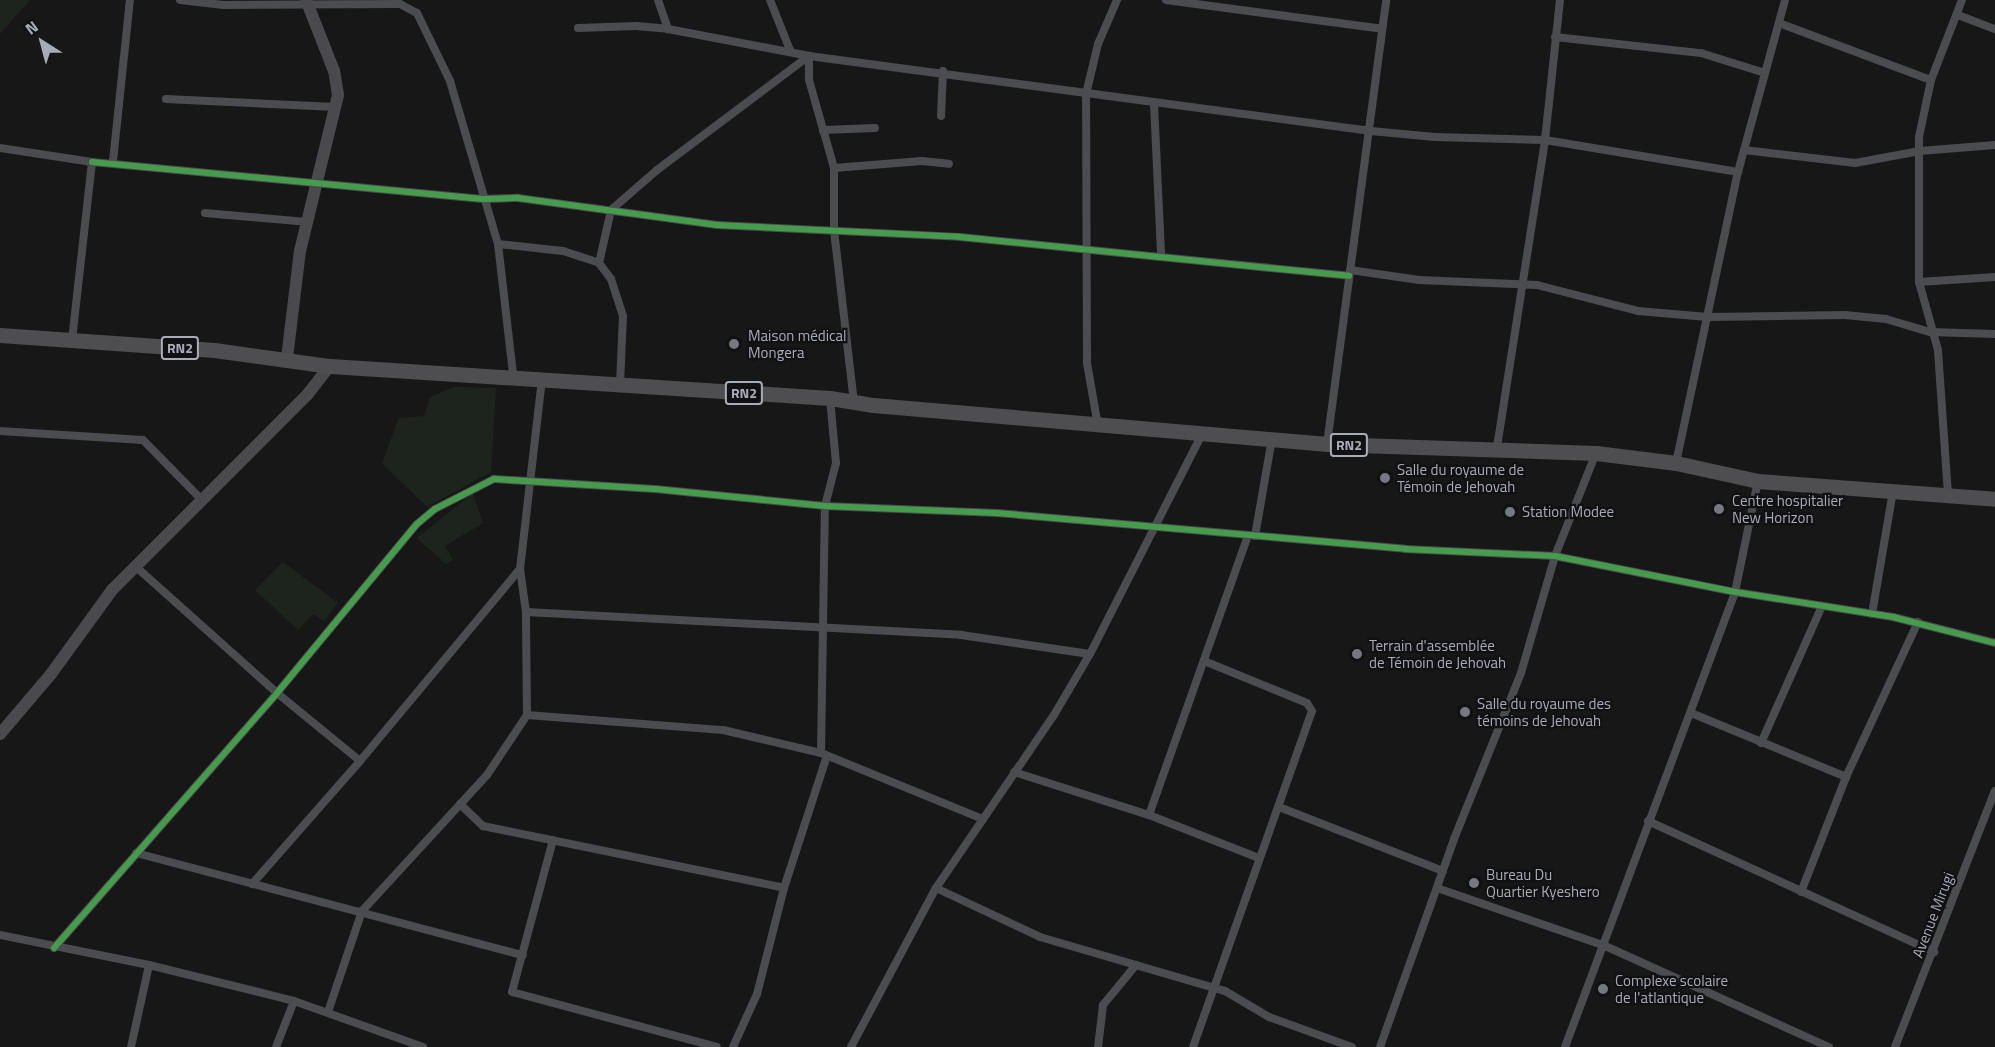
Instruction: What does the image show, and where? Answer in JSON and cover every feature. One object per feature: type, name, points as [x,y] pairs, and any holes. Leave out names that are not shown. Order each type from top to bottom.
[{"type":"highway","name":"RN2","points":[[0,335],[286,358],[330,366],[513,374],[620,386],[830,398],[854,403],[1098,426],[1327,444],[1497,447],[1596,453],[1676,463],[1758,481],[1995,499]]},
{"type":"street","points":[[113,161],[130,0]]},
{"type":"street","points":[[180,0],[224,5],[400,4],[417,13],[450,81],[498,244],[513,374]]},
{"type":"street","points":[[668,0],[659,4],[668,29]]},
{"type":"street","points":[[770,0],[790,50]]},
{"type":"street","points":[[1098,426],[1087,363],[1084,249],[1086,93],[1098,44],[1117,0]]},
{"type":"street","points":[[1166,0],[1382,29]]},
{"type":"street","points":[[1327,444],[1349,273],[1371,131],[1386,0]]},
{"type":"street","points":[[1497,447],[1520,285],[1545,140],[1554,37],[1560,0]]},
{"type":"street","points":[[1676,463],[1738,172],[1785,0]]},
{"type":"street","points":[[1948,494],[1938,351],[1930,332],[1919,282],[1919,137],[1932,80],[1962,0]]},
{"type":"street","points":[[286,358],[308,222],[336,107],[334,71],[307,3]]},
{"type":"street","points":[[1958,15],[1995,29]]},
{"type":"street","points":[[1779,23],[1932,80]]},
{"type":"street","points":[[578,28],[636,26],[668,29],[790,50],[809,56],[943,71],[1154,104],[1435,137],[1545,140],[1738,172]]},
{"type":"street","points":[[1554,37],[1701,53],[1765,73]]},
{"type":"street","points":[[809,56],[809,80],[834,168],[834,230],[854,403]]},
{"type":"street","points":[[599,263],[611,210],[657,170],[809,56]]},
{"type":"street","points":[[941,116],[943,71]]},
{"type":"street","points":[[166,99],[336,107]]},
{"type":"street","points":[[1154,104],[1161,254]]},
{"type":"street","points":[[823,130],[875,128]]},
{"type":"street","points":[[1744,150],[1856,163],[1920,152],[1995,145]]},
{"type":"street","points":[[0,148],[92,162],[113,161],[485,199],[518,198],[717,225],[834,230],[1161,254],[1419,280],[1541,286],[1638,311],[1708,317],[1845,315],[1886,319],[1930,332],[1995,334]]},
{"type":"street","points":[[834,168],[922,161],[949,164]]},
{"type":"street","points":[[72,341],[92,162]]},
{"type":"street","points":[[205,213],[308,222]]},
{"type":"street","points":[[498,244],[550,247],[599,263],[611,279],[623,316],[620,386]]},
{"type":"street","points":[[1919,282],[1995,277]]},
{"type":"street","points":[[0,735],[44,684],[98,607],[135,566],[203,501],[330,366]]},
{"type":"street","points":[[328,1012],[362,911],[499,760],[527,715],[526,612],[520,569],[533,480],[542,379]]},
{"type":"street","points":[[733,1047],[757,994],[784,888],[824,755],[820,630],[825,506],[836,470],[830,398]]},
{"type":"street","points":[[0,431],[143,440],[203,501]]},
{"type":"street","points":[[851,1047],[936,888],[1054,715],[1090,654],[1202,434]]},
{"type":"street","points":[[1149,815],[1252,536],[1272,439]]},
{"type":"street","points":[[1380,1047],[1443,872],[1521,673],[1555,556],[1596,453]]},
{"type":"street","points":[[54,948],[277,693],[417,524],[435,509],[494,479],[533,480],[825,506],[997,513],[1252,536],[1555,556],[1735,592],[1918,622],[1936,631],[1995,644]]},
{"type":"street","points":[[1565,1047],[1735,592],[1758,481]]},
{"type":"street","points":[[1872,614],[1893,491]]},
{"type":"street","points":[[135,566],[277,693],[360,761]]},
{"type":"street","points":[[252,884],[360,761],[520,569]]},
{"type":"street","points":[[1761,743],[1822,606]]},
{"type":"street","points":[[526,612],[820,630],[961,635],[1090,654]]},
{"type":"street","points":[[1802,891],[1846,777],[1918,622]]},
{"type":"street","points":[[1192,1047],[1279,807],[1311,706],[1204,662]]},
{"type":"street","points":[[1691,713],[1846,777]]},
{"type":"street","points":[[527,715],[699,726],[824,755],[982,819]]},
{"type":"street","points":[[1014,772],[1149,815],[1259,858]]},
{"type":"street","name":"Avenue Mirugi","points":[[1895,1047],[1995,791]]},
{"type":"street","points":[[460,804],[483,826],[784,888]]},
{"type":"street","points":[[1279,807],[1443,872]]},
{"type":"street","points":[[1648,821],[1934,952]]},
{"type":"street","points":[[553,840],[514,994],[715,1047]]},
{"type":"street","points":[[136,853],[523,955]]},
{"type":"street","points":[[936,888],[1040,937],[1085,953],[1136,965],[1213,989],[1269,1017],[1352,1047]]},
{"type":"street","points":[[1437,888],[1603,945],[1829,1047]]},
{"type":"street","points":[[0,935],[54,948],[148,965],[294,1001],[423,1047]]},
{"type":"street","points":[[131,1047],[148,965]]},
{"type":"street","points":[[1098,1047],[1103,1005],[1136,965]]},
{"type":"street","points":[[276,1047],[294,1001]]},
{"type":"shaded area","points":[[0,0],[30,0],[0,34]]},
{"type":"shaded area","points":[[454,387],[496,388],[491,472],[427,507],[382,463],[399,418],[424,416],[430,397]]},
{"type":"shaded area","points":[[473,493],[483,523],[445,546],[453,560],[446,564],[417,538]]},
{"type":"shaded area","points":[[283,562],[338,603],[324,621],[313,614],[298,630],[255,590]]},
{"type":"cycle path","points":[[92,162],[485,199],[518,198],[717,225],[960,237],[1349,276]]},
{"type":"cycle path","points":[[54,948],[277,693],[417,524],[435,509],[494,479],[655,489],[825,506],[997,513],[1405,549],[1555,556],[1735,592],[1893,617],[1995,643]]},
{"type":"place","name":"Maison médical Mongera","points":[[734,344]]},
{"type":"place","name":"Salle du royaume de Témoin de Jehovah","points":[[1385,478]]},
{"type":"place","name":"Centre hospitalier New Horizon","points":[[1719,509]]},
{"type":"place","name":"Station Modee","points":[[1510,512]]},
{"type":"place","name":"Terrain d'assemblée de Témoin de Jehovah","points":[[1357,654]]},
{"type":"place","name":"Salle du royaume des témoins de Jehovah","points":[[1465,712]]},
{"type":"place","name":"Bureau Du Quartier Kyeshero","points":[[1474,883]]},
{"type":"place","name":"Complexe scolaire de l'atlantique","points":[[1603,989]]}]
